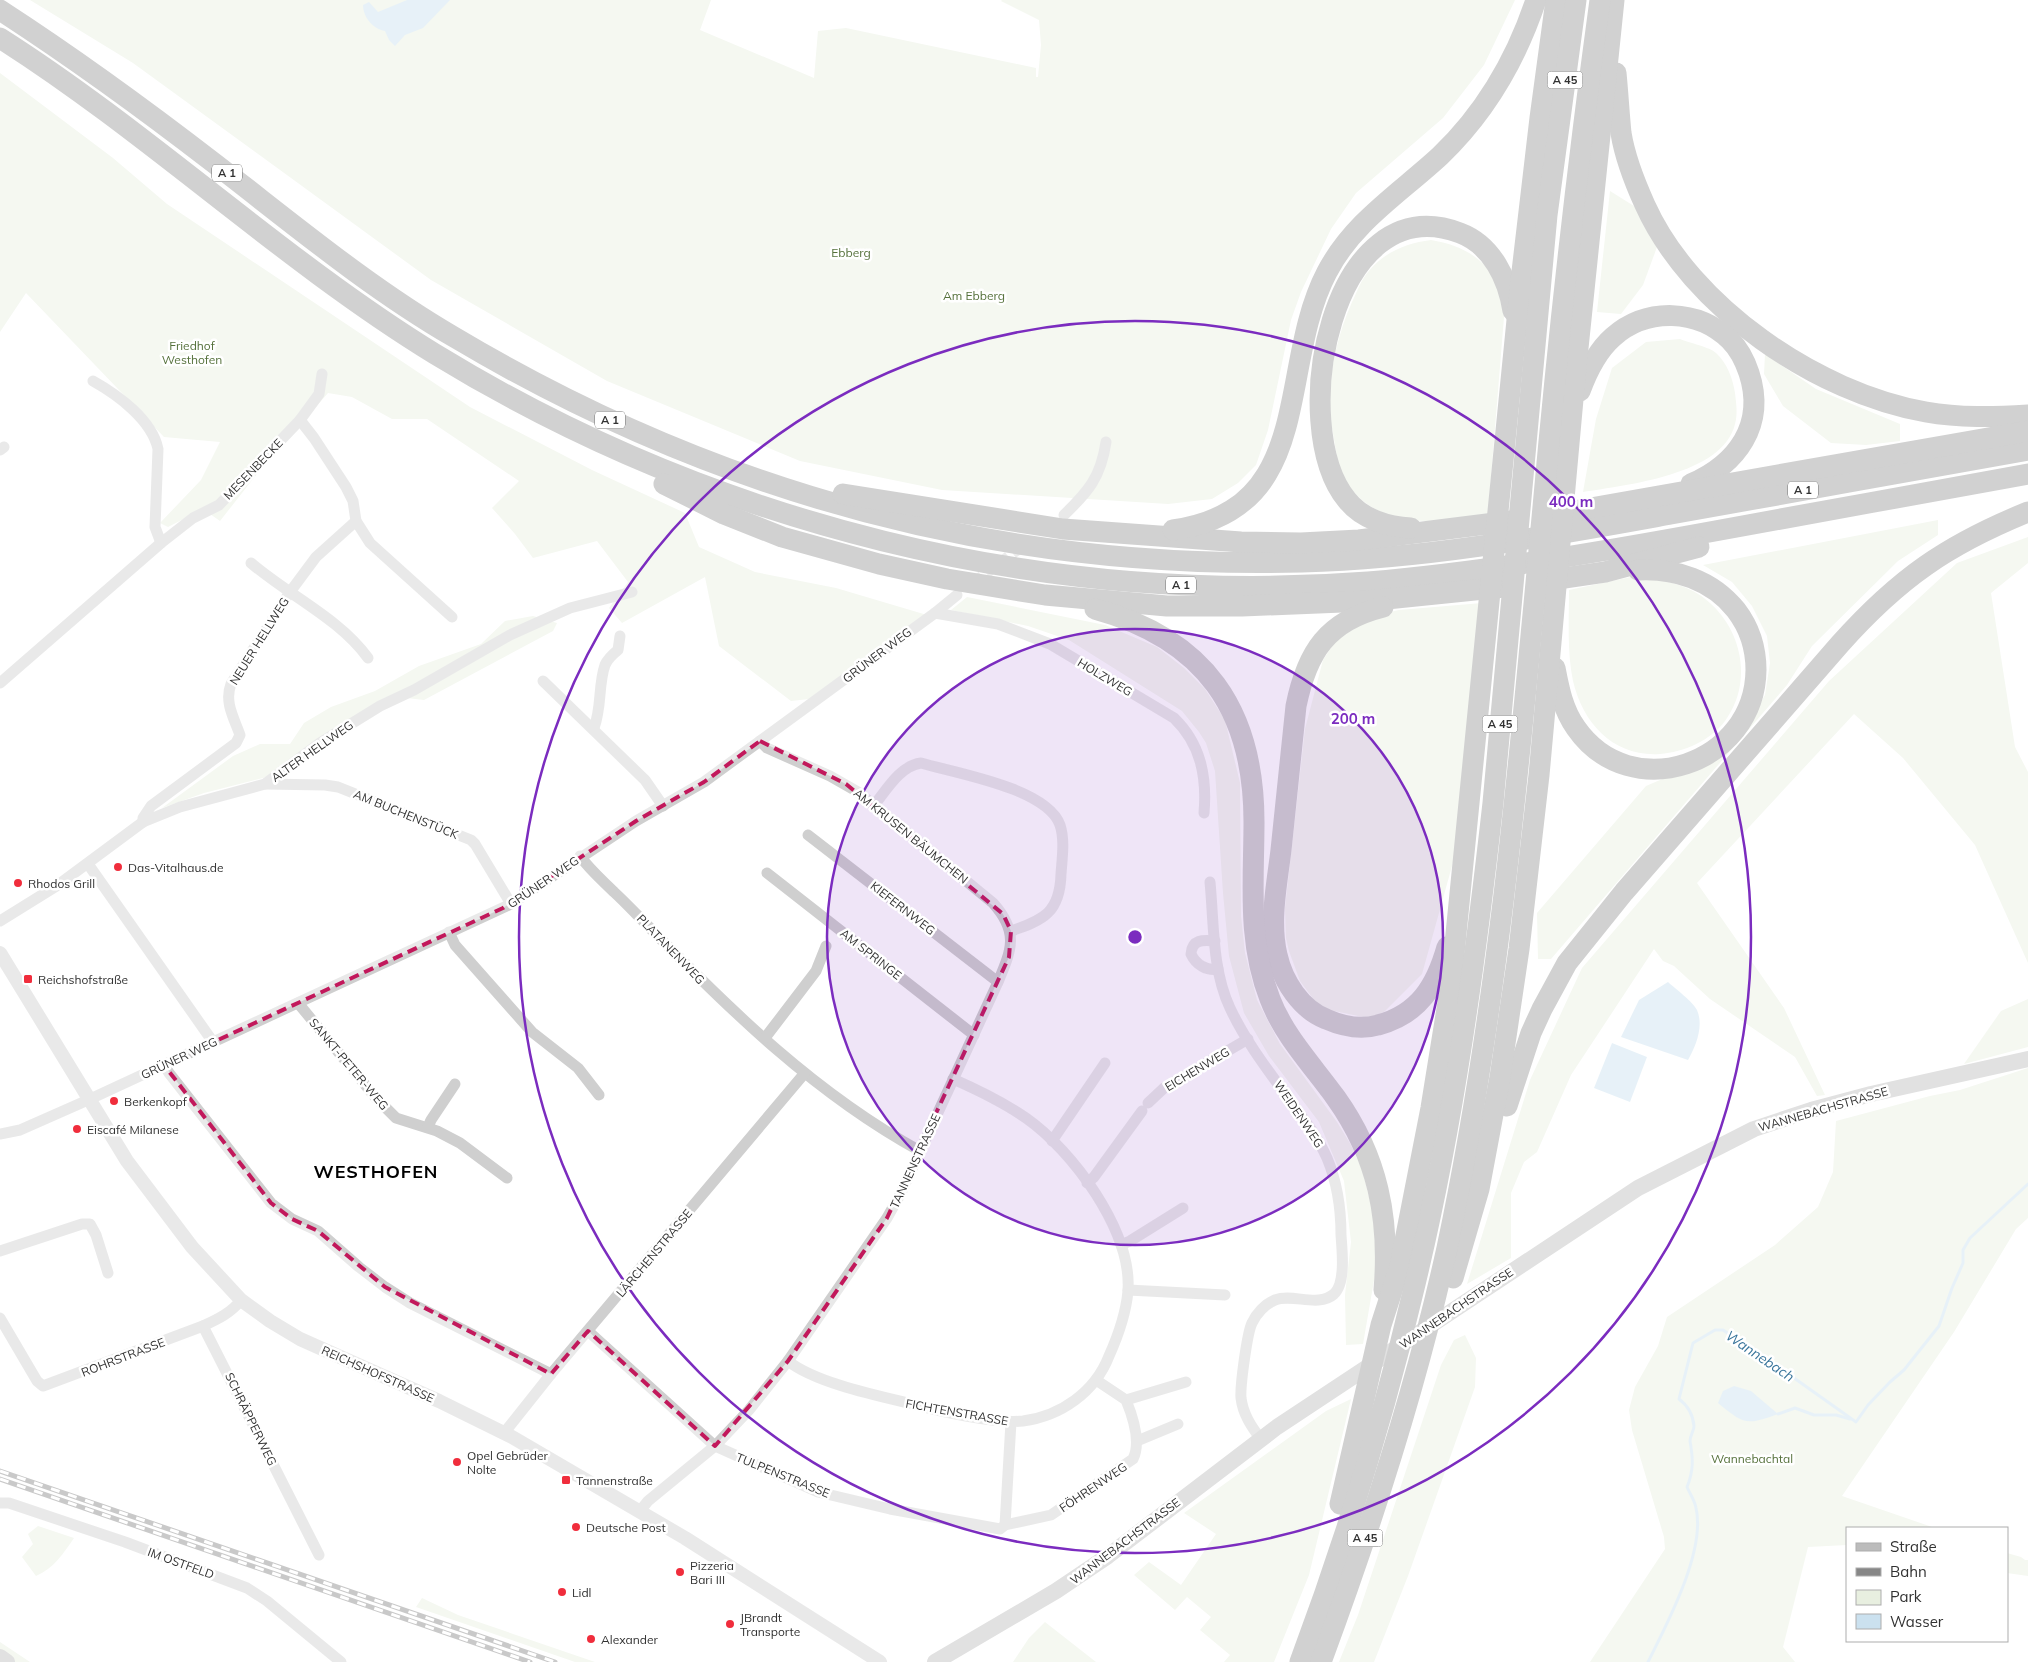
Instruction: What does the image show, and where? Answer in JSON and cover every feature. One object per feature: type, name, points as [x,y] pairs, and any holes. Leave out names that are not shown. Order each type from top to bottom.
[{"type":"highway","points":[[1113,533],[1172,530],[1202,525],[1234,509],[1260,485],[1269,472],[1284,434],[1308,322],[1327,272],[1341,249],[1371,214],[1438,158],[1478,115],[1509,67],[1521,42],[1536,0]]},
{"type":"highway","points":[[1325,1595],[1335,1523],[1382,1325],[1400,1266],[1431,1108],[1451,984],[1510,381],[1540,118],[1556,0]]},
{"type":"highway","name":"A 45","points":[[1300,1662],[1325,1595],[1389,1386],[1410,1306],[1434,1198],[1457,1071],[1482,898],[1493,803],[1547,215],[1576,0]]},
{"type":"highway","name":"A 45","points":[[1321,1662],[1348,1589],[1406,1412],[1424,1364],[1446,1282],[1501,928],[1525,701],[1563,294],[1600,0]]},
{"type":"highway","points":[[1479,1189],[1500,1077],[1519,949],[1552,643],[1572,413],[1614,0]]},
{"type":"highway","points":[[1618,0],[1616,65],[1622,134],[1629,163],[1642,199],[1656,228],[1690,274],[1708,293],[1758,336],[1783,353],[1854,391],[1902,407],[1926,412],[1975,417],[2028,415]]},
{"type":"highway","name":"A 1","points":[[0,10],[109,84],[355,272],[447,333],[551,392],[626,428],[701,460],[774,486],[933,530],[1026,545],[1113,556],[1167,560],[1304,562],[1428,552],[1486,535],[2028,450]]},
{"type":"highway","name":"A 1","points":[[0,38],[90,99],[284,249],[395,329],[531,408],[614,450],[769,510],[929,552],[1012,568],[1074,576],[1168,584],[1241,586],[1482,580],[1576,566],[1788,518],[2028,474]]},
{"type":"highway","points":[[1486,535],[1459,528],[1407,528],[1372,520],[1347,501],[1338,488],[1327,463],[1320,416],[1327,340],[1336,310],[1348,281],[1367,254],[1394,234],[1418,228],[1431,227],[1452,230],[1471,238],[1479,244],[1503,274],[1511,302],[1513,322],[1510,381]]},
{"type":"highway","points":[[1572,413],[1588,372],[1602,349],[1622,330],[1644,319],[1668,315],[1692,319],[1712,327],[1732,342],[1747,368],[1754,394],[1753,415],[1745,437],[1732,457],[1715,472],[1682,488],[1580,521]]},
{"type":"highway","points":[[1654,498],[2028,431]]},
{"type":"highway","points":[[614,450],[658,481],[740,521],[782,537],[888,566],[947,579],[1045,595],[1167,606],[1319,603],[1434,595]]},
{"type":"highway","points":[[774,486],[1063,528],[1240,542],[1301,543],[1359,540],[1459,528]]},
{"type":"highway","points":[[1446,1282],[1531,1033],[1553,987],[1582,942],[1868,612],[1899,584],[1924,565],[1971,537],[2028,512]]},
{"type":"highway","points":[[1605,572],[1737,538],[1788,518]]},
{"type":"highway","points":[[1552,643],[1559,689],[1568,715],[1593,746],[1614,760],[1640,769],[1662,770],[1677,768],[1702,758],[1724,744],[1731,736],[1750,703],[1756,677],[1755,650],[1740,615],[1726,600],[1707,586],[1679,573],[1662,570],[1605,572],[1576,566]]},
{"type":"highway","points":[[1462,883],[1450,938],[1439,971],[1419,1003],[1400,1016],[1368,1027],[1333,1022],[1308,1008],[1299,999],[1285,978],[1277,954],[1274,911],[1296,706],[1306,669],[1320,644],[1337,626],[1347,620],[1371,610],[1434,595],[1482,580]]},
{"type":"highway","points":[[1045,595],[1115,615],[1154,632],[1196,661],[1217,685],[1232,710],[1244,740],[1254,800],[1253,920],[1258,962],[1276,1013],[1338,1100],[1360,1140],[1375,1176],[1385,1226],[1386,1258],[1382,1325]]},
{"type":"main road","name":"WANNEBACHSTRASSE","points":[[935,1662],[1056,1591],[1108,1556],[1260,1438],[1638,1188],[1754,1129],[1812,1110],[1871,1094],[2028,1059]]},
{"type":"main road","points":[[0,1657],[7,1662]]},
{"type":"street","name":"MESENBECKE","points":[[0,683],[161,543],[192,518],[219,505],[300,420],[319,394],[322,374]]},
{"type":"street","points":[[93,381],[118,395],[153,432],[157,440],[155,527],[161,543]]},
{"type":"street","points":[[300,420],[314,438],[346,488],[353,501],[356,521],[370,543],[452,617]]},
{"type":"street","points":[[1064,515],[1084,496],[1097,478],[1103,461],[1106,442]]},
{"type":"street","name":"NEUER HELLWEG","points":[[143,822],[143,818],[151,806],[236,743],[240,735],[228,702],[228,693],[241,666],[290,592],[316,557],[356,521]]},
{"type":"street","name":"NEUER HELLWEG","points":[[251,563],[267,578],[290,592]]},
{"type":"street","points":[[290,592],[358,645],[368,658]]},
{"type":"street","name":"ALTER HELLWEG","points":[[0,921],[58,886],[143,822],[180,807],[265,784],[320,742],[380,706],[414,690],[510,635],[570,608],[632,592]]},
{"type":"street","name":"GRÜNER WEG","points":[[0,1134],[20,1130],[88,1100],[511,904],[580,856],[704,782],[957,595]]},
{"type":"street","name":"HOLZWEG","points":[[935,613],[998,624],[1050,644],[1174,718],[1188,733],[1198,752],[1206,791],[1204,813]]},
{"type":"street","points":[[594,728],[599,716],[605,665],[609,658],[618,650],[620,636]]},
{"type":"street","points":[[543,681],[646,780],[663,806]]},
{"type":"street","name":"AM KRUSEN BÄUMCHEN","points":[[760,741],[767,748],[830,776],[875,804],[992,903],[1002,914],[1011,931]]},
{"type":"street","points":[[875,804],[904,770],[912,764],[921,764],[1002,785],[1044,804],[1058,821],[1062,834],[1060,890],[1056,903],[1042,919],[1011,931]]},
{"type":"street","name":"AM BUCHENSTÜCK","points":[[265,784],[338,787],[471,840],[511,904]]},
{"type":"street","name":"KIEFERNWEG","points":[[808,835],[998,982]]},
{"type":"street","name":"PLATANENWEG","points":[[580,856],[588,868],[710,989],[804,1074],[875,1125],[920,1151]]},
{"type":"street","points":[[88,864],[213,1042]]},
{"type":"street","name":"AM SPRINGE","points":[[768,873],[974,1035]]},
{"type":"street","name":"WEIDENWEG","points":[[1210,882],[1218,969],[1222,990],[1248,1039],[1310,1126],[1323,1150],[1337,1193],[1341,1229],[1342,1268],[1340,1284],[1335,1292],[1328,1297],[1316,1300],[1277,1299],[1263,1307],[1250,1325],[1241,1397],[1250,1424],[1260,1438]]},
{"type":"street","name":"TANNENSTRASSE","points":[[640,1511],[648,1501],[715,1446],[749,1410],[788,1361],[887,1218],[902,1193],[1009,957],[1011,931]]},
{"type":"street","points":[[449,932],[455,945],[532,1032],[578,1068],[599,1095]]},
{"type":"street","points":[[1215,941],[1199,941],[1193,945],[1191,954],[1195,961],[1206,969],[1218,969]]},
{"type":"street","points":[[765,1038],[816,971],[826,946]]},
{"type":"street","name":"REICHSHOFSTRASSE","points":[[0,953],[115,1144],[192,1247],[241,1300],[270,1321],[300,1339],[504,1433],[640,1511],[880,1662]]},
{"type":"street","name":"SANKT-PETER-WEG","points":[[298,1003],[396,1118],[407,1123],[428,1127],[460,1143],[507,1178]]},
{"type":"street","name":"EICHENWEG","points":[[1087,1183],[1094,1177],[1145,1107],[1164,1088],[1248,1039]]},
{"type":"street","points":[[1052,1141],[1105,1063]]},
{"type":"street","points":[[164,1065],[271,1203],[292,1219],[318,1231],[359,1267],[410,1303],[550,1374]]},
{"type":"street","name":"LÄRCHENSTRASSE","points":[[504,1433],[550,1374],[588,1332],[804,1074]]},
{"type":"street","name":"FICHTENSTRASSE","points":[[788,1361],[796,1367],[850,1388],[922,1407],[1012,1422],[1036,1419],[1054,1412],[1080,1396],[1096,1380],[1114,1345],[1125,1309],[1128,1290],[1125,1259],[1108,1214],[1087,1183],[1052,1141],[1027,1118],[992,1097],[953,1079]]},
{"type":"street","points":[[428,1127],[455,1084]]},
{"type":"street","points":[[1121,1245],[1183,1208]]},
{"type":"street","points":[[0,1251],[82,1224],[90,1224],[96,1235],[108,1273]]},
{"type":"street","points":[[1128,1290],[1225,1295]]},
{"type":"street","points":[[203,1326],[220,1318],[236,1307],[241,1300]]},
{"type":"street","name":"ROHRSTRASSE","points":[[0,1318],[38,1381],[43,1386],[203,1326]]},
{"type":"street","name":"SCHRÄPPERWEG","points":[[203,1326],[319,1555]]},
{"type":"street","name":"TULPENSTRASSE","points":[[588,1332],[715,1446],[818,1492],[890,1509],[1000,1529],[1005,1525]]},
{"type":"street","points":[[1096,1380],[1126,1400],[1137,1441],[1178,1424]]},
{"type":"street","points":[[1126,1400],[1186,1382]]},
{"type":"street","points":[[1005,1525],[1012,1422]]},
{"type":"street","name":"FÖHRENWEG","points":[[1005,1525],[1051,1516],[1133,1459],[1138,1450],[1137,1441]]},
{"type":"street","name":"IM OSTFELD","points":[[0,1503],[9,1503],[125,1542],[247,1588],[267,1601],[341,1662]]},
{"type":"highlighted area","points":[[760,741],[846,784],[1003,914],[1011,931],[1009,957],[887,1218],[788,1361],[715,1446],[588,1331],[551,1374],[385,1287],[318,1231],[292,1219],[271,1203],[164,1065],[503,908],[636,821],[704,782]]},
{"type":"green space","name":"Am Ebberg","points":[[30,0],[711,0],[700,30],[814,78],[818,31],[846,28],[1036,68],[1036,77],[1038,77],[1041,45],[1039,20],[1002,0],[1515,0],[1484,65],[1443,118],[1356,193],[1331,229],[1301,292],[1291,320],[1268,430],[1256,465],[1238,483],[1212,499],[1168,504],[942,490],[800,461],[607,381],[431,280],[133,63]]},
{"type":"green space","name":"Friedhof Westhofen","points":[[0,73],[113,158],[167,204],[470,407],[592,470],[685,513],[699,547],[755,572],[836,588],[927,615],[809,699],[791,701],[719,646],[705,577],[622,623],[609,608],[628,582],[597,541],[533,558],[492,508],[519,481],[427,419],[392,419],[352,397],[328,393],[253,479],[220,521],[203,509],[168,527],[160,523],[201,480],[220,442],[164,437],[26,293],[0,332]]},
{"type":"green space","points":[[1610,191],[1634,206],[1657,247],[1643,285],[1621,314],[1597,312]]},
{"type":"green space","points":[[1431,240],[1446,243],[1473,255],[1483,264],[1492,274],[1498,287],[1504,317],[1488,514],[1428,521],[1398,518],[1370,506],[1357,495],[1342,477],[1338,466],[1331,420],[1330,384],[1338,342],[1352,302],[1363,279],[1374,265],[1389,254],[1413,243]]},
{"type":"green space","points":[[1680,339],[1713,351],[1720,357],[1729,372],[1734,388],[1737,412],[1735,424],[1727,441],[1712,455],[1693,466],[1671,474],[1623,486],[1583,492],[1596,419],[1612,368],[1646,342]]},
{"type":"green space","points":[[1765,354],[1816,389],[1900,424],[1900,441],[1866,445],[1831,443],[1783,406],[1764,374]]},
{"type":"green space","points":[[1938,520],[1938,535],[1898,561],[1812,646],[1787,685],[1551,959],[1538,959],[1537,913],[1646,786],[1714,757],[1753,715],[1765,695],[1770,663],[1767,636],[1752,606],[1732,582],[1703,565]]},
{"type":"green space","points":[[2028,537],[2028,563],[1991,593],[2015,747],[2028,772],[2028,963],[1975,845],[1903,758],[1854,714],[1697,883],[1784,1008],[1825,1095],[1817,1096],[1795,1057],[1710,999],[1674,966],[1663,961],[1654,949],[1571,1075],[1537,1152],[1524,1162],[1511,1193],[1511,1258],[1467,1284],[1530,1080],[1582,968],[1829,681],[1957,563]]},
{"type":"green space","points":[[1631,577],[1663,581],[1693,591],[1709,602],[1722,616],[1732,632],[1738,649],[1741,668],[1740,686],[1735,704],[1725,721],[1704,740],[1678,751],[1660,754],[1643,753],[1628,750],[1615,744],[1603,735],[1584,711],[1573,681],[1569,647],[1569,590]]},
{"type":"green space","points":[[967,597],[1105,625],[1157,647],[1184,668],[1205,689],[1225,720],[1240,783],[1241,916],[1245,953],[1257,1000],[1280,1044],[1337,1122],[1351,1145],[1363,1172],[1374,1218],[1376,1269],[1363,1344],[1346,1345],[1345,1295],[1351,1242],[1344,1181],[1319,1122],[1269,1056],[1244,1013],[1229,956],[1215,771],[1206,743],[1182,711],[1069,640],[1028,626],[951,610]]},
{"type":"green space","points":[[1482,603],[1457,848],[1422,974],[1384,1012],[1368,1018],[1320,1008],[1300,981],[1289,951],[1286,938],[1285,908],[1305,729],[1323,660],[1336,640],[1377,615],[1399,610]]},
{"type":"green space","points":[[533,616],[557,623],[553,631],[424,700],[390,696],[271,776],[204,793],[162,808],[233,756],[260,744],[290,744],[304,723],[331,707],[375,691],[419,666],[481,644],[505,621]]},
{"type":"green space","points":[[2028,999],[2028,1047],[1964,1064],[2001,1011]]},
{"type":"green space","name":"Wannebachtal","points":[[2028,1068],[2028,1218],[2016,1229],[1954,1332],[1842,1496],[1932,1527],[1846,1527],[1846,1545],[1808,1547],[1783,1647],[1795,1662],[1590,1662],[1665,1549],[1664,1537],[1632,1430],[1629,1410],[1635,1387],[1658,1346],[1667,1317],[1775,1245],[1818,1207],[1833,1172],[1836,1121],[1960,1090]]},
{"type":"green space","points":[[1465,1335],[1476,1358],[1475,1387],[1408,1576],[1374,1662],[1339,1662],[1358,1615],[1441,1365],[1454,1340]]},
{"type":"green space","points":[[1351,1399],[1309,1575],[1274,1662],[1224,1662],[1230,1655],[1200,1630],[1211,1617],[1187,1597],[1175,1610],[1134,1575],[1149,1562],[1181,1585],[1216,1534],[1184,1513],[1326,1411]]},
{"type":"green space","points":[[38,1526],[74,1538],[53,1565],[36,1576],[22,1557],[33,1544],[28,1534]]},
{"type":"green space","points":[[2008,1553],[2028,1560],[2028,1576],[2008,1573]]},
{"type":"green space","points":[[422,1598],[458,1615],[595,1662],[575,1662],[416,1607]]},
{"type":"green space","points":[[1045,1622],[1096,1662],[1013,1662],[1029,1638]]},
{"type":"green space","points":[[0,1642],[30,1662],[0,1662]]},
{"type":"water","points":[[407,0],[450,0],[423,28],[405,35],[395,46],[389,40],[385,31],[376,28],[369,22],[363,5],[369,2],[378,12]]},
{"type":"water","points":[[1668,982],[1692,1003],[1699,1016],[1698,1036],[1688,1060],[1621,1037],[1639,1000]]},
{"type":"water","points":[[1612,1043],[1647,1057],[1630,1102],[1594,1088]]},
{"type":"water","points":[[1734,1386],[1751,1391],[1778,1414],[1751,1421],[1740,1419],[1718,1403],[1723,1391]]},
{"type":"waterway","name":"Wannebach","points":[[1648,1662],[1683,1587],[1690,1566],[1698,1525],[1694,1500],[1687,1487],[1692,1469],[1690,1441],[1694,1426],[1689,1411],[1679,1399],[1693,1343],[1715,1330],[1723,1330],[1856,1422],[1868,1405],[1904,1370],[1939,1326],[1963,1263],[1963,1250],[1970,1238],[2028,1184]]},
{"type":"waterway","points":[[1778,1414],[1795,1408],[1814,1415],[1836,1415],[1850,1419]]},
{"type":"tunnel","points":[[973,583],[1024,545]]},
{"type":"railway","points":[[0,1471],[555,1662]]},
{"type":"railway","points":[[0,1479],[530,1662]]},
{"type":"place","name":"Das-Vitalhaus.de","points":[[118,867]]},
{"type":"place","name":"Rhodos Grill","points":[[18,883]]},
{"type":"place","name":"Reichshofstraße","points":[[28,979]]},
{"type":"place","name":"Berkenkopf","points":[[114,1101]]},
{"type":"place","name":"Eiscafé Milanese","points":[[77,1129]]},
{"type":"place","name":"Opel Gebrüder Nolte","points":[[457,1462]]},
{"type":"place","name":"Tannenstraße","points":[[566,1480]]},
{"type":"place","name":"Deutsche Post","points":[[576,1527]]},
{"type":"place","name":"Pizzeria Bari III","points":[[680,1572]]},
{"type":"place","name":"Lidl","points":[[562,1592]]},
{"type":"place","name":"JBrandt Transporte","points":[[730,1624]]},
{"type":"place","name":"Alexander","points":[[591,1639]]},
{"type":"district","name":"WESTHOFEN","points":[[376,1171]]},
{"type":"park label","name":"Ebberg","points":[[851,252]]}]
